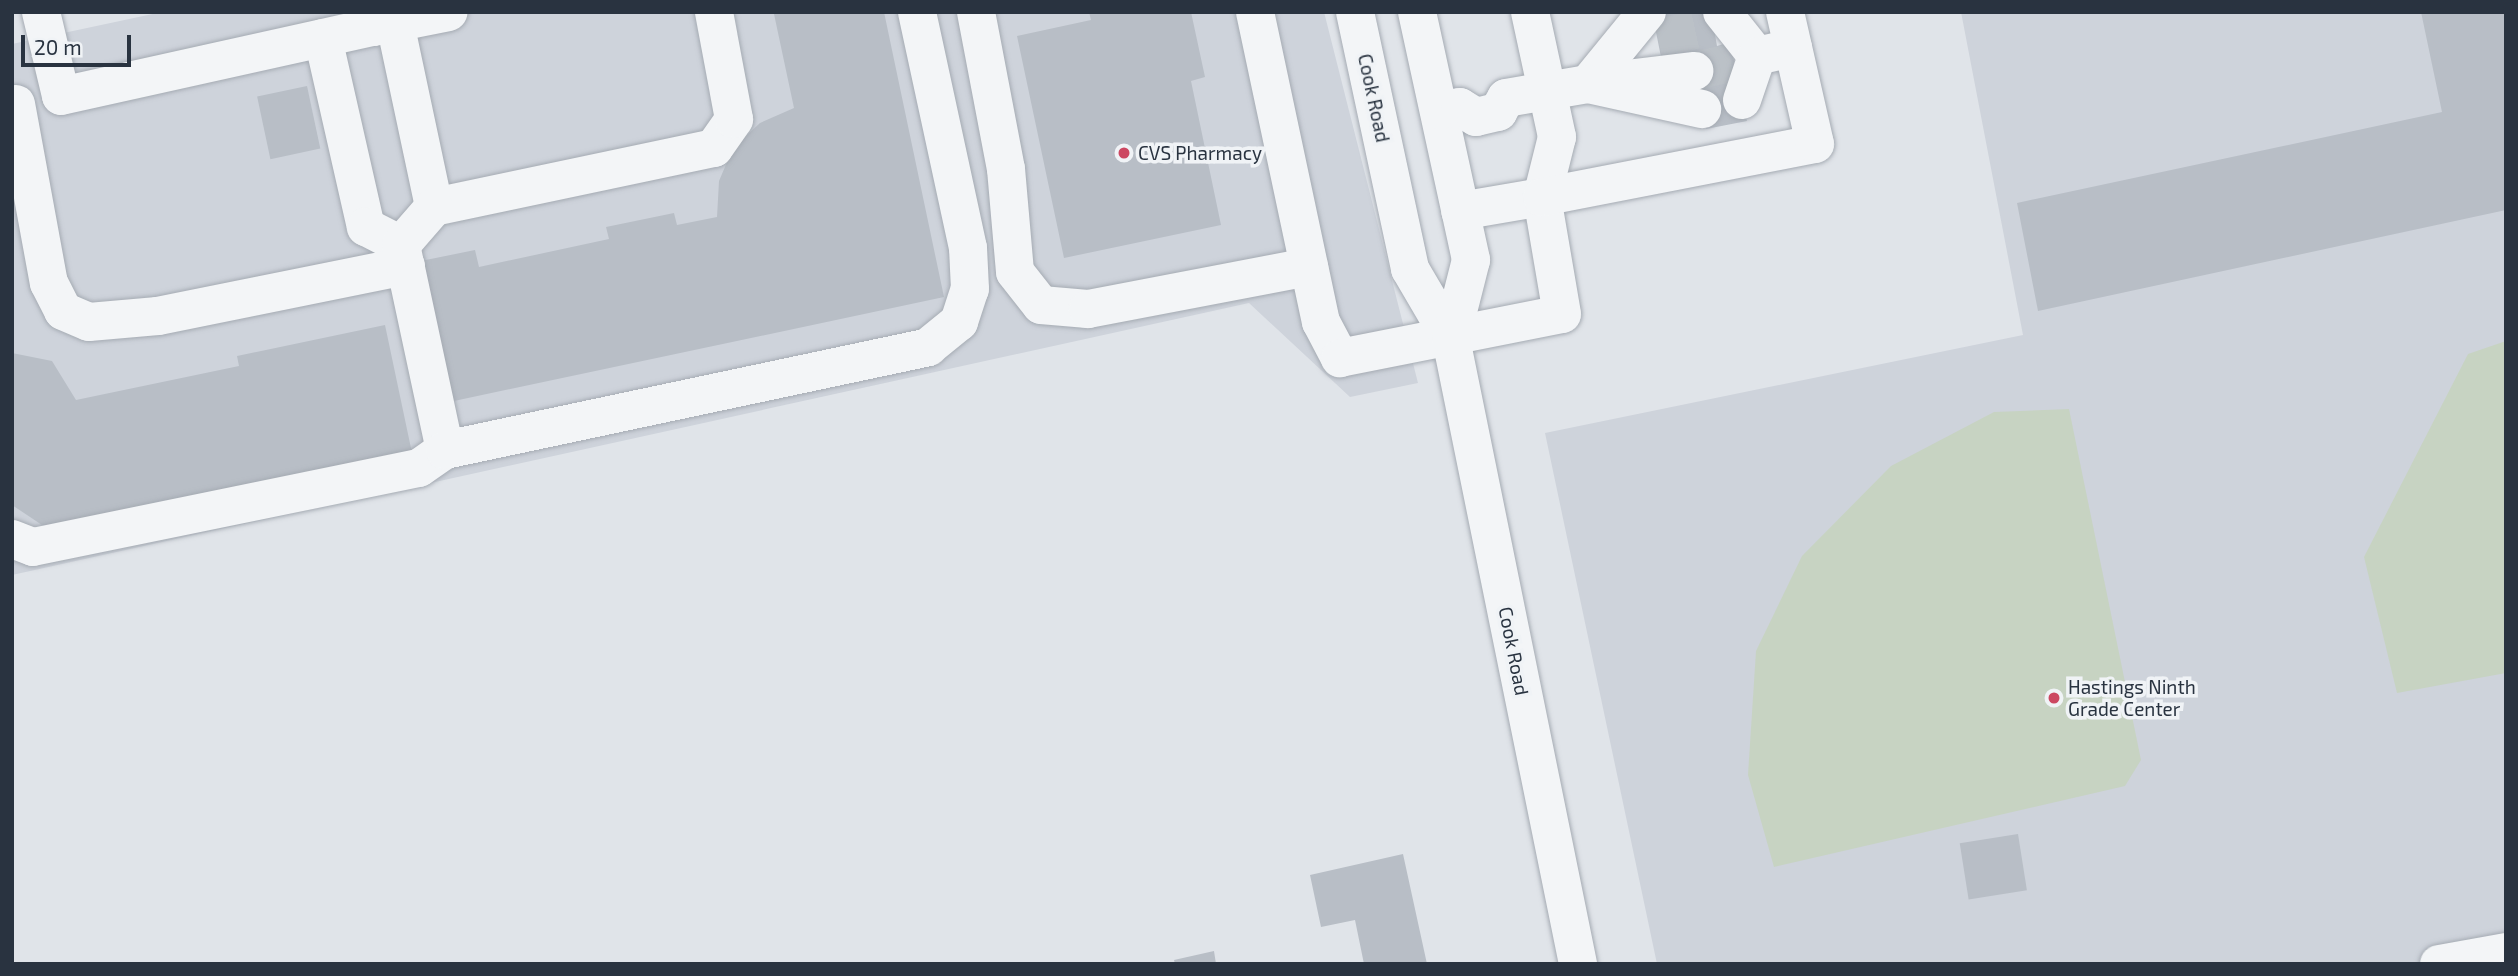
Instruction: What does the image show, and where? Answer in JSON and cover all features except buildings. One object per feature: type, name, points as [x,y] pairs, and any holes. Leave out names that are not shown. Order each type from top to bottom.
[{"type":"street","points":[[41,12],[61,96]]},
{"type":"street","points":[[449,12],[379,21],[323,38],[14,105],[49,283],[63,311],[89,321],[158,316],[403,256],[434,207],[714,148],[734,119],[714,12]]},
{"type":"street","points":[[12,539],[33,547],[419,468],[444,450],[928,347],[959,322],[970,289],[968,248],[917,12]]},
{"type":"street","points":[[976,12],[1006,169],[1015,272],[1041,304],[1088,309],[1309,267]]},
{"type":"street","points":[[1255,12],[1321,322],[1339,358],[1451,339],[1562,314],[1542,197],[1557,137],[1530,12]]},
{"type":"street","name":"Cook Road","points":[[1355,12],[1410,269],[1451,339],[1578,964]]},
{"type":"street","name":"Cook Road","points":[[1417,12],[1449,108],[1460,211],[1471,260],[1451,339]]},
{"type":"street","points":[[1460,211],[1815,144],[1767,44],[1718,19]]},
{"type":"street","points":[[379,21],[434,207]]},
{"type":"street","points":[[1588,84],[1652,25]]},
{"type":"street","points":[[323,38],[366,228],[403,256],[444,450]]},
{"type":"street","points":[[1742,100],[1767,44]]},
{"type":"street","points":[[1449,108],[1476,117],[1498,112],[1506,98],[1549,93],[1588,84],[1694,71]]},
{"type":"street","points":[[1588,84],[1702,109]]},
{"type":"street","points":[[2439,964],[2506,952]]},
{"type":"shaded area","points":[[162,12],[1324,12],[1418,383],[1350,397],[1249,303],[12,575],[12,44]]},
{"type":"shaded area","name":"Hastings Ninth Grade Center","points":[[1961,12],[2506,12],[2506,964],[1657,964],[1545,433],[2023,335]]},
{"type":"green space","points":[[2506,341],[2506,673],[2397,693],[2364,557],[2468,354]]},
{"type":"green space","points":[[2069,409],[2141,760],[2125,786],[1774,867],[1748,775],[1756,651],[1802,556],[1891,466],[1994,412]]},
{"type":"tunnel","points":[[1658,38],[1713,26]]},
{"type":"tunnel","points":[[1694,71],[1735,62]]},
{"type":"place","name":"CVS Pharmacy","points":[[1124,153]]},
{"type":"place","name":"Hastings Ninth Grade Center","points":[[2054,698]]}]
